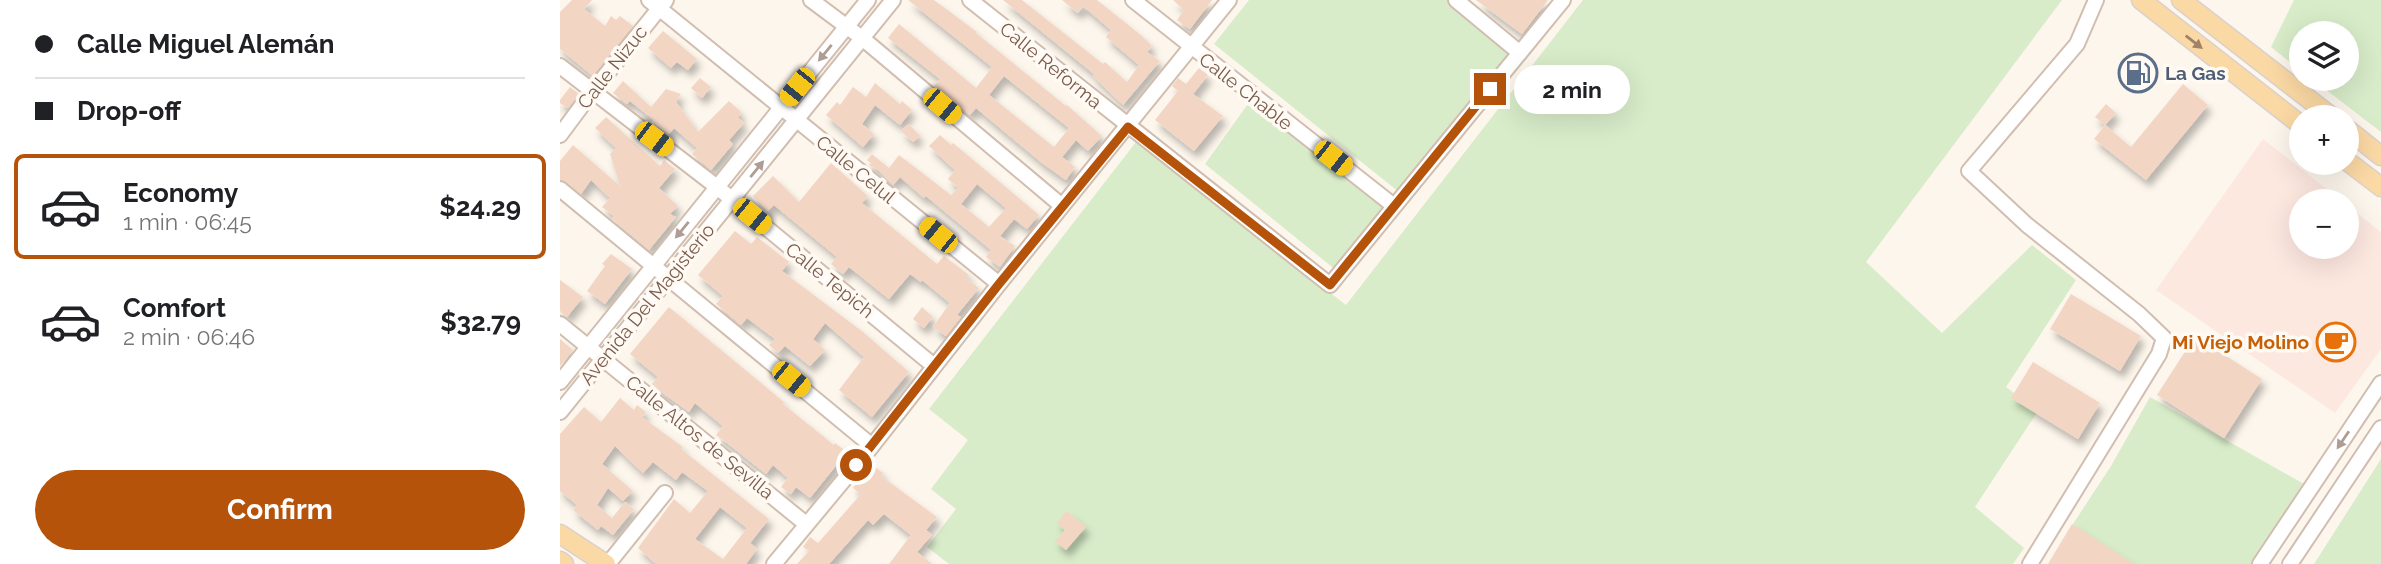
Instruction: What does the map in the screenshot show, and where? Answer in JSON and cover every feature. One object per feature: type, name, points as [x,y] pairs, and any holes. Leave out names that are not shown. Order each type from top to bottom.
[{"type":"main road","points":[[2141,0],[2289,116]]},
{"type":"main road","points":[[2181,0],[2317,105]]},
{"type":"main road","points":[[2359,139],[2381,156]]},
{"type":"main road","points":[[2359,170],[2381,187]]},
{"type":"main road","points":[[560,534],[607,564]]},
{"type":"street","points":[[811,0],[845,28],[862,38],[1062,206]]},
{"type":"street","name":"Avenida Del Magisterio","points":[[560,382],[868,0]]},
{"type":"street","name":"Avenida Del Magisterio","points":[[560,412],[893,0]]},
{"type":"street","name":"Calle Reforma","points":[[970,0],[1330,285],[1394,206]]},
{"type":"street","name":"Calle Chable","points":[[1133,0],[1394,206]]},
{"type":"street","points":[[774,564],[872,446],[1229,0]]},
{"type":"street","points":[[1456,0],[1520,53]]},
{"type":"street","points":[[1394,206],[1563,0]]},
{"type":"street","points":[[2030,564],[2159,354],[2164,338],[2027,225],[1969,171],[2077,44],[2096,0]]},
{"type":"street","name":"Calle Nizuc","points":[[560,135],[658,3]]},
{"type":"street","name":"Calle Celul","points":[[658,3],[796,121],[999,284]]},
{"type":"street","name":"Calle Tepich","points":[[560,66],[717,187],[934,366]]},
{"type":"street","points":[[560,189],[872,446]]},
{"type":"street","name":"Calle Altos de Sevilla","points":[[560,324],[806,524]]},
{"type":"street","points":[[2260,564],[2381,383]]},
{"type":"street","points":[[2290,564],[2381,428]]},
{"type":"street","points":[[607,564],[665,493]]},
{"type":"shaded area","points":[[2263,139],[2289,159],[2289,175],[2309,175],[2327,189],[2289,189],[2289,259],[2359,259],[2359,215],[2381,232],[2381,349],[2335,413],[2156,290]]},
{"type":"green space","points":[[1249,0],[1450,0],[1515,53],[1399,192],[1214,44]]},
{"type":"green space","points":[[1583,0],[2062,0],[1866,262],[1942,333],[2032,245],[2076,280],[2006,387],[2038,411],[1975,507],[2024,548],[2013,564],[949,564],[927,547],[956,509],[931,489],[968,440],[929,409],[1136,142],[1346,305]]},
{"type":"green space","points":[[2294,0],[2381,0],[2381,132],[2359,115],[2359,105],[2346,105],[2328,91],[2359,91],[2359,21],[2289,21],[2289,61],[2271,47]]},
{"type":"green space","points":[[1250,101],[1388,207],[1337,271],[1205,164]]},
{"type":"green space","points":[[2150,397],[2304,484],[2252,564],[2133,564],[2071,527],[2111,466]]},
{"type":"green space","points":[[2381,459],[2381,564],[2314,564]]},
{"type":"building","points":[[572,0],[592,0],[584,9],[605,26],[611,16],[616,20],[620,16],[633,26],[593,76],[560,49],[560,12]]},
{"type":"building","points":[[908,0],[934,0],[977,32],[1102,136],[1088,151],[1076,140],[1062,157],[1075,167],[1066,180],[976,108],[970,115],[934,86],[940,79],[888,38],[899,24],[976,88],[992,67]],"holes":[[[1004,76],[1069,128],[1054,147],[989,95]]]},
{"type":"building","points":[[1003,0],[1022,0],[1103,64],[1105,62],[1127,82],[1139,65],[1106,37],[1111,30],[1083,6],[1078,13],[1062,0],[1097,0],[1142,36],[1152,46],[1147,52],[1160,61],[1123,105],[1094,74]]},
{"type":"building","points":[[1173,0],[1212,0],[1190,29],[1177,20],[1184,10]]},
{"type":"building","points":[[1476,0],[1548,0],[1522,34]]},
{"type":"building","points":[[663,31],[697,59],[688,70],[677,62],[671,68],[648,48]]},
{"type":"building","points":[[1199,68],[1208,75],[1193,94],[1223,116],[1194,151],[1155,120],[1178,91],[1172,86],[1178,78],[1186,84]]},
{"type":"building","points":[[700,78],[711,87],[702,98],[691,88]]},
{"type":"building","points":[[623,81],[651,107],[666,89],[681,94],[676,102],[698,132],[729,101],[741,112],[738,118],[744,123],[729,140],[733,144],[711,170],[692,154],[697,148],[674,128],[669,134],[630,101],[627,104],[613,93]]},
{"type":"building","points":[[875,83],[900,104],[902,101],[912,110],[900,125],[875,105],[862,124],[874,134],[863,147],[826,115],[837,102],[840,105],[853,87],[866,97]]},
{"type":"building","points":[[2183,84],[2208,105],[2146,180],[2094,139],[2105,125],[2131,147]]},
{"type":"building","points":[[570,87],[579,94],[568,108],[560,103],[560,100]]},
{"type":"building","points":[[2106,104],[2116,113],[2105,125],[2095,117]]},
{"type":"building","points":[[606,117],[660,166],[664,160],[675,169],[659,188],[678,206],[670,214],[676,217],[649,250],[612,219],[614,216],[602,207],[610,198],[591,180],[581,194],[560,180],[560,161],[573,145],[620,186],[610,154],[616,148],[595,128]]},
{"type":"building","points":[[909,124],[920,136],[913,142],[901,131]]},
{"type":"building","points":[[940,135],[951,145],[953,143],[1039,215],[1027,229],[1014,219],[1000,236],[1015,246],[1000,267],[986,257],[991,250],[926,196],[924,198],[900,177],[893,185],[869,165],[871,163],[867,160],[872,154],[889,168],[899,155],[951,195],[958,188],[948,179],[955,170],[929,146]],"holes":[[[977,184],[1006,208],[989,227],[961,204]]]},
{"type":"building","points":[[831,163],[868,196],[862,203],[937,264],[944,256],[969,275],[966,278],[979,288],[957,315],[961,317],[946,336],[933,327],[950,303],[922,280],[921,282],[910,274],[889,299],[849,267],[843,274],[831,264],[837,257],[774,205],[768,211],[753,196],[773,176],[799,202]]},
{"type":"building","points":[[735,231],[751,244],[757,237],[789,262],[782,271],[863,332],[909,372],[872,417],[839,390],[864,357],[825,323],[813,339],[825,350],[810,366],[785,346],[778,353],[769,345],[775,339],[747,318],[741,325],[716,304],[723,296],[698,275]]},
{"type":"building","points":[[611,254],[632,269],[605,304],[587,291],[605,266],[602,264]]},
{"type":"building","points":[[560,280],[583,297],[567,317],[560,311]]},
{"type":"building","points":[[2071,294],[2141,336],[2120,371],[2050,329]]},
{"type":"building","points":[[669,307],[784,402],[783,404],[834,445],[835,443],[847,452],[810,498],[796,487],[791,494],[781,487],[788,478],[773,465],[766,474],[716,435],[723,426],[695,403],[689,412],[652,384],[658,377],[630,354]]},
{"type":"building","points":[[922,307],[933,317],[924,328],[913,319]]},
{"type":"building","points":[[2195,336],[2262,379],[2224,438],[2157,395]]},
{"type":"building","points":[[560,339],[573,350],[560,366]]},
{"type":"building","points":[[2033,362],[2100,403],[2078,439],[2011,398]]},
{"type":"building","points":[[620,398],[634,410],[637,405],[646,412],[642,417],[683,447],[681,449],[769,519],[750,543],[757,549],[746,564],[656,564],[638,548],[674,499],[690,513],[708,491],[682,472],[676,480],[653,462],[643,473],[615,446],[602,464],[633,491],[623,501],[608,488],[597,505],[612,518],[625,502],[634,509],[613,535],[601,526],[598,530],[573,510],[577,505],[560,491],[560,434],[584,407],[601,422]],"holes":[[[720,507],[747,528],[723,559],[695,539]]]},
{"type":"building","points":[[871,464],[883,473],[881,476],[937,517],[926,530],[932,535],[917,552],[932,564],[889,564],[911,535],[884,514],[873,525],[868,520],[829,564],[797,564],[809,551],[803,547],[810,537],[818,543],[861,494],[853,488]]},
{"type":"building","points":[[1067,511],[1086,527],[1066,550],[1055,541],[1065,530],[1057,523]]},
{"type":"building","points":[[2072,524],[2134,564],[2048,564]]},
{"type":"place","name":"La Gas","points":[[2138,73]]},
{"type":"place","name":"Mi Viejo Molino","points":[[2336,342]]},
{"type":"route","points":[[856,465],[1128,127],[1330,285],[1490,89]]}]
